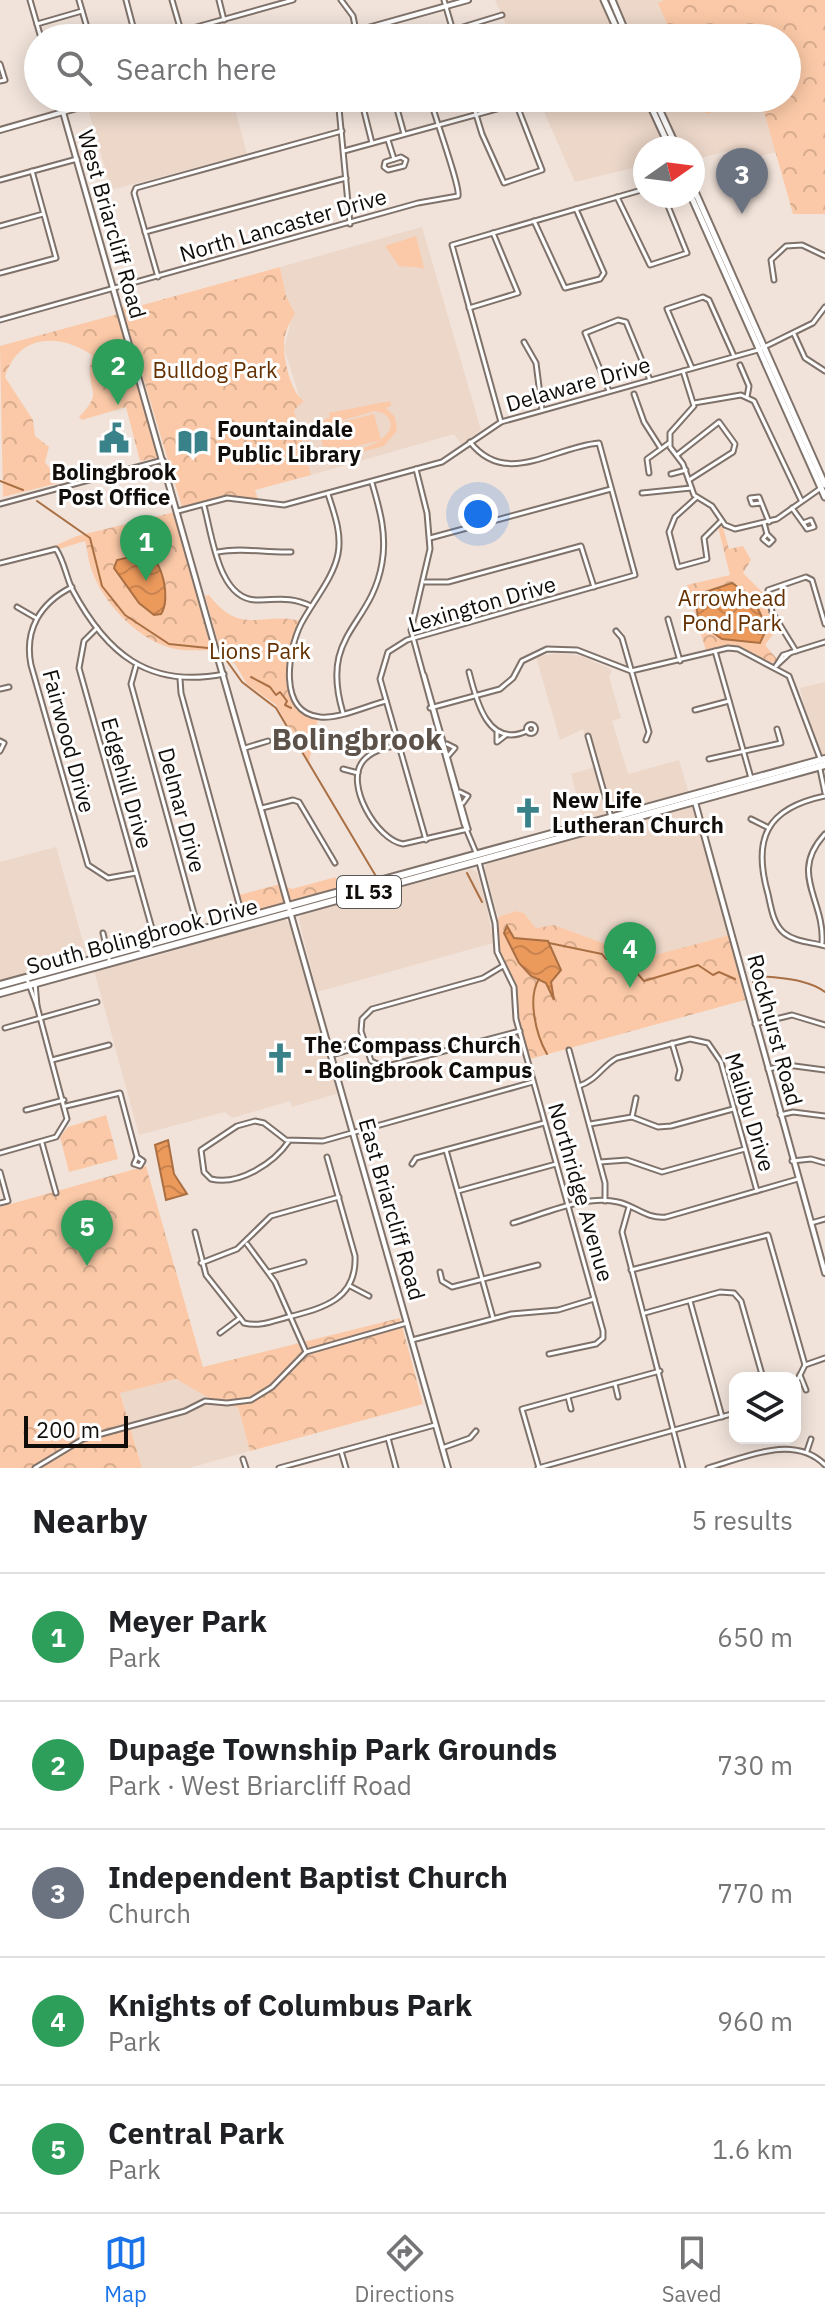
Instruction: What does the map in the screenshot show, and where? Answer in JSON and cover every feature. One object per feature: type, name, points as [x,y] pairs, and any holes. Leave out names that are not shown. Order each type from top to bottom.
[{"type":"main road","points":[[604,0],[615,24]]},
{"type":"main road","points":[[612,0],[622,24]]},
{"type":"main road","points":[[653,112],[664,136]]},
{"type":"main road","points":[[660,112],[671,136]]},
{"type":"main road","points":[[698,208],[702,214]]},
{"type":"main road","points":[[700,208],[825,497]]},
{"type":"main road","name":"IL 53","points":[[292,910],[824,764]]},
{"type":"main road","name":"South Bolingbrook Drive","points":[[0,993],[292,910]]},
{"type":"main road","name":"South Bolingbrook Drive","points":[[0,985],[30,982]]},
{"type":"street","points":[[30,0],[37,24],[82,11]]},
{"type":"street","points":[[79,0],[86,24]]},
{"type":"street","points":[[126,0],[132,24]]},
{"type":"street","points":[[172,0],[179,24]]},
{"type":"street","points":[[219,0],[224,20]]},
{"type":"street","points":[[211,24],[293,0]]},
{"type":"street","points":[[341,0],[353,16],[355,24]]},
{"type":"street","points":[[378,24],[445,3],[468,0]]},
{"type":"street","points":[[445,3],[451,24]]},
{"type":"street","points":[[473,24],[502,15]]},
{"type":"street","points":[[0,64],[2,81]]},
{"type":"street","points":[[0,130],[63,112]]},
{"type":"street","name":"West Briarcliff Road","points":[[63,112],[292,910]]},
{"type":"street","points":[[340,112],[350,224]]},
{"type":"street","points":[[364,112],[372,143]]},
{"type":"street","points":[[398,112],[404,134]]},
{"type":"street","points":[[434,112],[437,126]]},
{"type":"street","points":[[344,151],[484,112]]},
{"type":"street","points":[[476,114],[503,182],[542,170],[518,112]]},
{"type":"street","name":"North Lancaster Drive","points":[[0,320],[461,194],[437,126]]},
{"type":"street","points":[[158,277],[134,190],[342,131]]},
{"type":"street","points":[[388,139],[394,159]]},
{"type":"street","points":[[403,157],[407,163],[384,169],[385,162],[394,159],[403,157]]},
{"type":"street","points":[[0,180],[77,159]]},
{"type":"street","points":[[0,273],[56,258],[32,171]]},
{"type":"street","points":[[145,232],[346,178]]},
{"type":"street","points":[[501,422],[452,245],[633,192]]},
{"type":"street","points":[[617,197],[650,265],[687,253],[669,208]]},
{"type":"street","points":[[534,221],[565,288],[600,279],[604,273],[576,209]]},
{"type":"street","points":[[0,226],[43,214]]},
{"type":"street","points":[[469,308],[518,293],[493,233]]},
{"type":"street","points":[[774,280],[771,260],[786,246],[802,245],[825,256]]},
{"type":"street","points":[[692,368],[667,309],[703,297],[709,300],[734,356]]},
{"type":"street","name":"Delaware Drive","points":[[178,511],[227,498],[284,505],[448,459],[501,422],[761,348],[813,323],[825,307]]},
{"type":"street","points":[[609,391],[585,333],[618,320],[626,322],[650,380]]},
{"type":"street","points":[[794,334],[805,358],[825,371]]},
{"type":"street","points":[[524,342],[536,363],[542,410]]},
{"type":"street","points":[[740,365],[749,386],[747,397]]},
{"type":"street","points":[[683,371],[694,410],[670,433],[669,443],[686,470],[696,498],[712,506],[721,521],[735,529],[766,522],[823,487]]},
{"type":"street","points":[[634,394],[649,431],[660,447]]},
{"type":"street","points":[[694,403],[747,397],[760,409],[779,458],[801,500]]},
{"type":"street","points":[[677,455],[719,422],[735,444],[733,452],[689,480]]},
{"type":"street","points":[[430,538],[612,489],[599,443],[509,465],[488,459],[470,442]]},
{"type":"street","points":[[649,473],[647,459],[669,443]]},
{"type":"street","points":[[0,504],[163,460]]},
{"type":"street","points":[[416,469],[430,538],[425,582],[411,620],[413,639],[468,829]]},
{"type":"street","points":[[671,474],[686,470]]},
{"type":"street","points":[[343,713],[335,679],[336,661],[342,641],[373,590],[383,561],[383,525],[372,481]]},
{"type":"street","points":[[642,493],[691,488]]},
{"type":"street","name":"Lexington Drive","points":[[426,840],[380,679],[384,659],[396,646],[413,639],[635,575],[612,489]]},
{"type":"street","points":[[328,494],[339,532],[338,552],[333,569],[311,606],[293,648],[290,689],[301,708],[310,714],[328,717],[386,701]]},
{"type":"street","points":[[696,498],[675,517],[669,532],[678,567],[707,559],[704,538],[721,521]]},
{"type":"street","points":[[474,502],[481,526]]},
{"type":"street","points":[[761,503],[767,534]]},
{"type":"street","points":[[204,505],[233,590],[248,599],[283,597],[311,606]]},
{"type":"street","points":[[792,508],[803,523]]},
{"type":"street","points":[[425,582],[448,582],[581,546],[594,588]]},
{"type":"street","points":[[218,552],[238,548],[267,553],[291,552]]},
{"type":"street","points":[[0,563],[56,549],[72,587],[97,628],[119,653],[136,666],[180,679],[224,674]]},
{"type":"street","points":[[793,652],[772,612],[768,590],[806,577],[812,580],[825,624]]},
{"type":"street","points":[[17,607],[36,618],[57,595],[72,587]]},
{"type":"street","name":"Fairwood Drive","points":[[36,618],[29,648],[30,659],[86,862],[95,873],[105,878],[136,873]]},
{"type":"street","points":[[668,619],[680,661]]},
{"type":"street","name":"Edgehill Drive","points":[[97,628],[84,641],[79,668],[158,947]]},
{"type":"street","points":[[616,631],[622,638],[649,732],[646,740]]},
{"type":"street","points":[[776,666],[793,652],[825,642]]},
{"type":"street","points":[[433,707],[500,689],[513,678],[522,661],[547,649],[577,650],[631,671],[656,668],[715,651],[738,649],[776,666],[789,676],[796,687],[824,764],[819,770],[825,795],[789,806],[770,829],[761,848],[759,862],[777,923],[795,939],[823,945],[823,913],[808,865],[812,851],[825,834]]},
{"type":"street","points":[[715,651],[752,783]]},
{"type":"street","name":"Delmar Drive","points":[[136,666],[131,684],[195,917],[191,924],[154,935]]},
{"type":"street","points":[[469,672],[483,714],[497,732],[506,735]]},
{"type":"street","points":[[180,679],[181,693],[231,876],[239,904],[243,907]]},
{"type":"street","points":[[0,689],[9,687]]},
{"type":"street","points":[[695,710],[729,701]]},
{"type":"street","points":[[433,707],[460,792],[468,829]]},
{"type":"street","points":[[709,759],[781,743],[777,729]]},
{"type":"street","points":[[497,732],[497,742],[506,735],[527,731]]},
{"type":"street","points":[[588,736],[612,821]]},
{"type":"street","points":[[0,741],[2,749]]},
{"type":"street","points":[[245,748],[268,741]]},
{"type":"street","points":[[398,745],[373,753],[363,761],[358,773],[359,788],[384,835],[403,844],[468,829]]},
{"type":"street","points":[[446,745],[455,748],[449,755]]},
{"type":"street","points":[[343,769],[358,773]]},
{"type":"street","name":"Rockhurst Road","points":[[694,798],[825,1273]]},
{"type":"street","points":[[262,808],[293,800],[299,802],[335,863]]},
{"type":"street","points":[[751,819],[770,829]]},
{"type":"street","name":"Northridge Avenue","points":[[468,829],[495,923],[497,952],[514,987],[520,1031],[603,1338],[596,1344],[549,1354]]},
{"type":"street","name":"East Briarcliff Road","points":[[292,910],[448,1468]]},
{"type":"street","points":[[103,933],[109,960]]},
{"type":"street","points":[[503,966],[482,979],[369,1010],[361,1022],[363,1039],[371,1061],[387,1067],[520,1031]]},
{"type":"street","points":[[0,1153],[42,1141],[62,1131],[67,1119],[30,982]]},
{"type":"street","points":[[5,1028],[97,1002]]},
{"type":"street","name":"Malibu Drive","points":[[755,1024],[792,1015],[825,1025]]},
{"type":"street","points":[[332,1052],[363,1039]]},
{"type":"street","name":"Malibu Drive","points":[[579,1086],[592,1081],[607,1063],[617,1058],[700,1039],[715,1049],[757,1191]]},
{"type":"street","points":[[672,1043],[680,1070],[678,1078]]},
{"type":"street","points":[[52,1060],[109,1045]]},
{"type":"street","points":[[332,1052],[365,1046]]},
{"type":"street","points":[[569,1050],[600,1162],[605,1201]]},
{"type":"street","points":[[768,1069],[787,1065],[825,1070]]},
{"type":"street","points":[[289,1141],[268,1163],[229,1180],[211,1179],[204,1172],[201,1150],[244,1124],[262,1122],[289,1141],[323,1141],[533,1082]]},
{"type":"street","points":[[65,1106],[120,1093],[137,1157]]},
{"type":"street","points":[[632,1117],[636,1098]]},
{"type":"street","points":[[26,1110],[64,1100]]},
{"type":"street","points":[[590,1124],[632,1117],[658,1127],[671,1126],[734,1109]]},
{"type":"street","points":[[780,1115],[793,1112],[825,1116]]},
{"type":"street","points":[[412,1164],[416,1158],[545,1123]]},
{"type":"street","points":[[42,1141],[56,1193]]},
{"type":"street","points":[[600,1162],[627,1160],[662,1172],[745,1149]]},
{"type":"street","points":[[446,1150],[493,1318]]},
{"type":"street","points":[[195,1232],[201,1263],[213,1286],[240,1318],[253,1325],[332,1305],[350,1286],[356,1272],[355,1256],[327,1157]]},
{"type":"street","points":[[792,1161],[811,1159],[825,1163]]},
{"type":"street","points":[[458,1191],[556,1164]]},
{"type":"street","points":[[0,1172],[8,1201],[0,1203]]},
{"type":"street","points":[[513,1223],[605,1201],[646,1215],[666,1217],[798,1179]]},
{"type":"street","points":[[201,1263],[246,1243],[254,1229],[271,1216],[339,1197]]},
{"type":"street","points":[[629,1207],[622,1232],[683,1468]]},
{"type":"street","points":[[811,1223],[825,1219]]},
{"type":"street","points":[[631,1270],[768,1235],[805,1365],[801,1373]]},
{"type":"street","points":[[246,1243],[269,1272],[306,1352]]},
{"type":"street","points":[[269,1272],[304,1262]]},
{"type":"street","points":[[440,1272],[447,1287],[538,1265]]},
{"type":"street","points":[[350,1286],[369,1296]]},
{"type":"street","points":[[645,1313],[725,1291],[739,1297],[761,1372]]},
{"type":"street","points":[[412,1340],[493,1318],[558,1310],[594,1299]]},
{"type":"street","points":[[690,1301],[722,1417]]},
{"type":"street","points":[[220,1333],[240,1318]]},
{"type":"street","points":[[35,1468],[83,1439],[185,1411],[205,1401],[227,1403],[251,1400],[272,1387],[306,1352],[407,1323]]},
{"type":"street","points":[[805,1365],[825,1358]]},
{"type":"street","points":[[660,1371],[522,1409],[538,1468],[729,1415]]},
{"type":"street","points":[[801,1378],[806,1390]]},
{"type":"street","points":[[615,1384],[618,1397]]},
{"type":"street","points":[[568,1397],[571,1409]]},
{"type":"street","points":[[279,1468],[435,1425]]},
{"type":"street","points":[[442,1448],[470,1438],[476,1431]]},
{"type":"street","points":[[388,1438],[396,1468]]},
{"type":"street","points":[[807,1451],[811,1439]]},
{"type":"street","points":[[708,1468],[772,1450],[792,1448],[807,1451],[825,1465]]},
{"type":"street","points":[[341,1451],[346,1468]]},
{"type":"street","points":[[243,1459],[246,1468]]},
{"type":"shaded area","points":[[495,0],[601,0],[612,24],[506,24]]},
{"type":"shaded area","points":[[613,0],[664,0],[658,3],[667,24],[624,24]]},
{"type":"shaded area","points":[[89,112],[236,112],[247,154],[111,190]]},
{"type":"shaded area","points":[[544,112],[650,112],[661,136],[633,136],[633,168],[575,182]]},
{"type":"shaded area","points":[[663,112],[764,112],[776,152],[739,161],[735,149],[705,157],[705,136],[673,136]]},
{"type":"shaded area","points":[[422,227],[481,430],[462,445],[454,434],[311,475],[294,410],[300,399],[284,348],[294,310],[286,296],[280,267]]},
{"type":"shaded area","points":[[558,653],[581,656],[612,670],[609,677],[621,718],[612,721],[628,774],[679,760],[689,794],[584,824],[571,774],[595,767],[583,729],[560,740],[536,657]]},
{"type":"shaded area","points":[[825,682],[823,757],[812,735],[800,688]]},
{"type":"shaded area","points":[[692,806],[730,935],[644,958],[554,925],[536,928],[524,913],[516,911],[498,917],[485,870],[486,863]]},
{"type":"shaded area","points":[[56,847],[88,959],[0,982],[0,862]]},
{"type":"shaded area","points":[[471,869],[477,872],[493,943],[317,992],[299,920],[302,913]]},
{"type":"shaded area","points":[[283,918],[290,924],[339,1093],[292,1107],[290,1101],[232,1118],[225,1112],[139,1135],[94,970],[150,958]]},
{"type":"shaded area","points":[[170,1379],[182,1381],[210,1398],[208,1404],[238,1407],[250,1451],[189,1468],[142,1468],[120,1392]]},
{"type":"green space","points":[[664,0],[825,0],[825,214],[793,214],[764,112],[801,112],[801,24],[667,24],[658,3]]},
{"type":"green space","points":[[416,236],[424,268],[399,266],[385,246]]},
{"type":"green space","name":"Bulldog Park","points":[[280,267],[286,296],[295,313],[284,343],[291,381],[304,401],[294,410],[311,475],[255,490],[258,499],[223,496],[182,507],[122,307],[137,303],[139,306]]},
{"type":"green space","points":[[118,314],[160,457],[140,461],[126,407],[82,420],[79,417],[93,397],[90,376],[92,355],[66,343],[41,342],[19,352],[5,377],[33,420],[35,436],[49,447],[45,462],[56,477],[70,480],[3,497],[0,346]]},
{"type":"green space","points":[[390,401],[391,406],[386,408],[395,417],[397,431],[384,446],[318,464],[306,450],[307,429],[330,417],[329,413]],"holes":[[[375,411],[386,415],[390,421],[388,432],[378,442],[361,449],[325,454],[313,450],[308,442],[315,428]]]},
{"type":"green space","points":[[374,414],[381,440],[325,454],[318,428]]},
{"type":"green space","points":[[175,512],[214,650],[171,648],[142,634],[121,616],[97,583],[85,541],[59,549],[54,546],[77,536]]},
{"type":"green space","name":"Arrowhead Pond Park","points":[[718,527],[723,527],[729,549],[743,546],[751,560],[743,573],[763,593],[778,628],[765,645],[777,659],[773,663],[735,646],[706,651],[687,585],[730,575]]},
{"type":"green space","name":"Lions Park","points":[[209,595],[221,608],[242,619],[300,621],[291,648],[288,678],[295,703],[304,713],[318,719],[309,762],[276,705],[247,684],[235,664],[222,657],[205,596]]},
{"type":"green space","points":[[336,877],[339,891],[245,916],[239,895],[280,884],[292,889]]},
{"type":"green space","points":[[516,911],[524,913],[536,928],[554,925],[644,958],[730,935],[745,1000],[530,1059],[517,1012],[516,985],[500,954],[498,917]]},
{"type":"green space","points":[[106,1115],[118,1159],[69,1172],[60,1137],[68,1127]]},
{"type":"green space","points":[[146,1166],[203,1367],[400,1318],[423,1404],[250,1451],[238,1407],[207,1404],[209,1398],[176,1379],[120,1393],[142,1468],[0,1468],[0,1207]]},
{"type":"water","points":[[147,553],[157,564],[164,581],[165,599],[161,614],[154,615],[139,603],[114,568],[117,560]]},
{"type":"water","points":[[732,583],[753,598],[767,628],[760,643],[722,639],[698,622],[696,595]]},
{"type":"water","points":[[507,926],[514,938],[548,941],[561,970],[551,982],[554,1000],[546,983],[531,976],[519,963],[504,933]]},
{"type":"water","points":[[168,1140],[174,1174],[187,1194],[166,1200],[155,1145]]},
{"type":"waterway","points":[[0,481],[23,490]]},
{"type":"waterway","points":[[37,501],[90,538],[102,586],[125,615],[169,644],[208,648]]},
{"type":"waterway","points":[[227,661],[242,682],[276,708],[377,878]]},
{"type":"waterway","points":[[251,677],[270,687],[276,695],[280,692],[287,701],[285,705],[291,708]]},
{"type":"waterway","points":[[467,873],[482,902]]},
{"type":"waterway","points":[[549,943],[602,954],[606,959],[616,955],[625,970],[636,972],[644,981],[698,965],[713,975],[719,972],[735,979]]},
{"type":"waterway","points":[[753,982],[756,975],[783,978],[810,984],[825,992]]},
{"type":"waterway","points":[[539,979],[535,987],[534,1016],[547,1054]]},
{"type":"place","name":"Independent Baptist Church","points":[[742,214]]},
{"type":"place","name":"Dupage Township Park Grounds","points":[[118,405]]},
{"type":"place","name":"Bolingbrook Post Office","points":[[114,438]]},
{"type":"place","name":"Fountaindale Public Library","points":[[193,442]]},
{"type":"place","name":"Meyer Park","points":[[146,581]]},
{"type":"place","name":"New Life Lutheran Church","points":[[528,813]]},
{"type":"place","name":"Knights of Columbus Park","points":[[630,988]]},
{"type":"place","name":"The Compass Church - Bolingbrook Campus","points":[[280,1058]]},
{"type":"place","name":"Central Park","points":[[87,1266]]},
{"type":"district","name":"Bolingbrook","points":[[357,740]]}]
